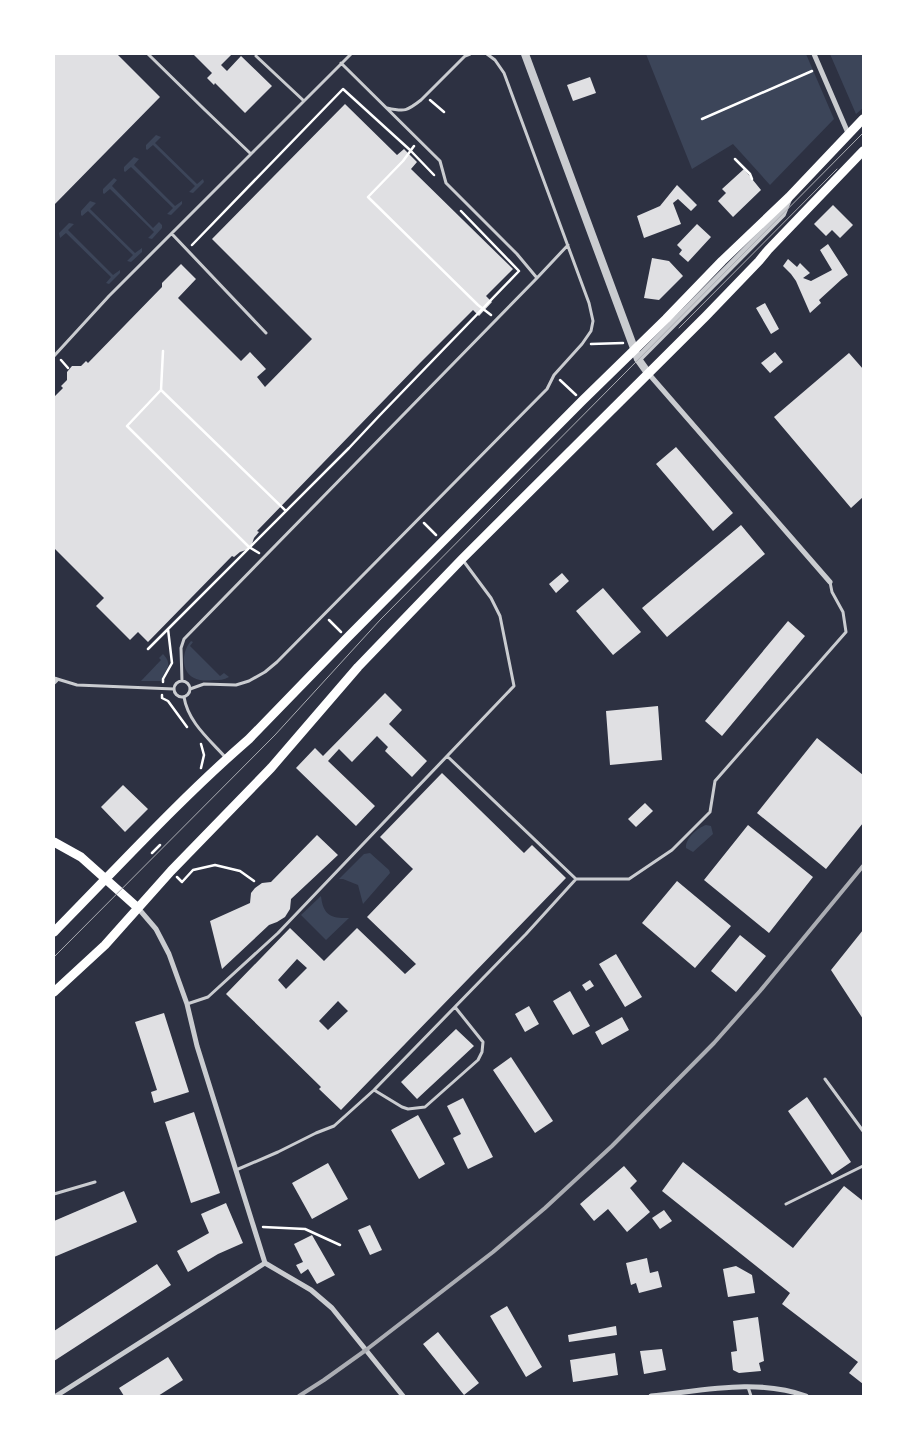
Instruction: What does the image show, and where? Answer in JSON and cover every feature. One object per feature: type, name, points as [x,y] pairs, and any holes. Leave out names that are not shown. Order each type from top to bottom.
[{"type":"main road","points":[[54,932],[226,759],[255,734],[347,638],[725,258],[789,198],[863,119]]},
{"type":"main road","points":[[54,992],[98,952],[171,871],[271,768],[358,668],[462,559],[706,316],[863,152]]},
{"type":"main road","points":[[54,842],[81,857],[138,908]]},
{"type":"street","points":[[524,54],[638,359],[648,373],[830,582]]},
{"type":"street","points":[[814,54],[848,133]]},
{"type":"street","points":[[638,359],[782,214],[789,198]]},
{"type":"street","points":[[138,908],[156,929],[169,954],[186,1004],[196,1046],[265,1263],[311,1290],[332,1308],[404,1396]]},
{"type":"street","points":[[56,1396],[265,1263]]},
{"type":"street","points":[[651,1396],[748,1387],[791,1391],[806,1396]]},
{"type":"lane","points":[[148,54],[251,154]]},
{"type":"lane","points":[[54,356],[109,296],[350,54]]},
{"type":"lane","points":[[387,108],[401,111],[407,109],[426,95],[465,56],[470,54]]},
{"type":"lane","points":[[184,697],[190,689],[204,684],[236,685],[249,681],[265,672],[277,662],[547,389],[554,374],[582,344],[591,331],[593,321],[589,302],[504,73],[495,60],[487,54]]},
{"type":"lane","points":[[256,56],[304,100]]},
{"type":"lane","points":[[341,63],[440,161],[446,183],[518,254],[537,278]]},
{"type":"lane","points":[[172,234],[266,333]]},
{"type":"lane","points":[[182,681],[181,648],[184,639],[568,245]]},
{"type":"lane","points":[[186,1004],[208,997],[278,932],[514,686],[500,616],[492,598],[462,559]]},
{"type":"lane","points":[[447,756],[576,879],[629,879],[672,850],[710,812],[716,781],[846,632],[843,612],[832,592],[830,582]]},
{"type":"lane","points":[[54,680],[77,685],[174,690],[176,694],[184,697]]},
{"type":"lane","points":[[182,681],[188,684],[190,689]]},
{"type":"lane","points":[[174,690],[177,683],[182,681]]},
{"type":"lane","points":[[184,697],[190,718],[226,759]]},
{"type":"lane","points":[[236,1170],[278,1152],[316,1132],[334,1126],[374,1090],[526,934],[576,879]]},
{"type":"lane","points":[[374,1090],[408,1110],[425,1107],[478,1060],[484,1042],[455,1007]]},
{"type":"lane","points":[[824,1079],[863,1131]]},
{"type":"lane","points":[[786,1204],[863,1166]]},
{"type":"lane","points":[[54,1194],[95,1182]]},
{"type":"lane","points":[[748,1387],[751,1396]]},
{"type":"path","points":[[702,119],[820,67]]},
{"type":"path","points":[[188,250],[343,89],[410,150],[434,174],[438,182]]},
{"type":"path","points":[[426,95],[444,112]]},
{"type":"path","points":[[735,159],[750,174],[752,179]]},
{"type":"path","points":[[403,161],[368,197],[496,320]]},
{"type":"path","points":[[148,649],[350,448],[482,308],[520,271],[455,205]]},
{"type":"path","points":[[582,344],[623,343],[630,337]]},
{"type":"path","points":[[163,351],[161,390],[127,426],[249,547],[265,556]]},
{"type":"path","points":[[554,374],[582,401]]},
{"type":"path","points":[[161,390],[286,511]]},
{"type":"path","points":[[419,519],[442,542]]},
{"type":"path","points":[[324,615],[347,638]]},
{"type":"path","points":[[168,629],[172,663],[163,679],[162,698],[168,701],[190,732]]},
{"type":"path","points":[[199,739],[204,755],[201,768]]},
{"type":"path","points":[[152,853],[160,846]]},
{"type":"path","points":[[171,871],[182,882],[194,870],[215,865],[240,871],[254,881]]},
{"type":"path","points":[[254,1227],[305,1229],[340,1245]]},
{"type":"shaded area","points":[[646,54],[806,54],[834,119],[770,185],[733,144],[692,169]]},
{"type":"shaded area","points":[[830,54],[863,54],[863,108],[856,114]]},
{"type":"shaded area","points":[[156,135],[161,137],[155,143],[197,184],[203,179],[204,182],[193,193],[189,192],[195,186],[153,145],[146,149],[146,145]]},
{"type":"shaded area","points":[[134,157],[139,159],[134,165],[175,206],[182,201],[182,204],[171,215],[167,214],[173,208],[131,167],[124,171],[124,167]]},
{"type":"shaded area","points":[[114,178],[117,180],[112,186],[153,228],[159,222],[162,225],[162,228],[152,239],[148,238],[154,232],[110,189],[103,193],[103,189]]},
{"type":"shaded area","points":[[90,201],[96,203],[90,209],[135,253],[142,248],[142,252],[131,262],[127,261],[133,255],[88,211],[81,215],[81,211]]},
{"type":"shaded area","points":[[69,223],[74,224],[68,230],[113,275],[120,270],[120,273],[109,284],[106,283],[111,277],[66,233],[60,238],[59,233]]},
{"type":"shaded area","points":[[191,641],[193,642],[190,646],[220,676],[224,673],[229,677],[222,680],[204,680],[196,679],[189,675],[186,671],[184,655]]},
{"type":"shaded area","points":[[163,654],[168,662],[168,668],[161,681],[141,681],[161,660],[159,658]]},
{"type":"shaded area","points":[[706,825],[711,826],[713,834],[693,852],[686,848],[687,841],[692,834]]},
{"type":"shaded area","points":[[370,853],[390,873],[363,904],[358,885],[339,879],[364,854]]},
{"type":"shaded area","points":[[321,896],[324,907],[329,914],[337,918],[349,918],[326,940],[301,915]]},
{"type":"building","points":[[54,54],[117,54],[160,97],[54,205]]},
{"type":"building","points":[[193,54],[232,54],[221,65],[227,71],[241,56],[272,86],[245,113],[215,83],[214,85],[207,78],[212,73]]},
{"type":"building","points":[[590,77],[596,93],[573,101],[567,85]]},
{"type":"building","points":[[345,104],[397,155],[404,149],[417,162],[411,169],[513,269],[486,296],[492,302],[479,316],[473,310],[420,363],[257,531],[259,532],[246,550],[234,557],[232,556],[148,642],[138,632],[130,640],[96,606],[104,598],[54,548],[54,397],[63,388],[61,386],[67,380],[67,372],[72,366],[81,366],[86,361],[88,363],[162,287],[162,283],[181,264],[196,279],[178,298],[241,361],[250,352],[266,369],[257,377],[265,387],[312,339],[212,239]]},
{"type":"building","points":[[744,169],[761,190],[733,217],[718,201],[726,193],[722,189]]},
{"type":"building","points":[[677,185],[697,205],[691,211],[678,199],[673,203],[681,224],[644,238],[637,216],[660,206]]},
{"type":"building","points":[[833,205],[853,225],[840,238],[832,230],[826,236],[814,224]]},
{"type":"building","points":[[697,224],[711,237],[688,262],[679,254],[682,250],[677,245]]},
{"type":"building","points":[[828,244],[848,275],[819,300],[821,303],[810,313],[796,281],[783,266],[788,259],[797,267],[800,263],[810,273],[803,278],[811,281],[832,270],[820,250]]},
{"type":"building","points":[[652,258],[669,261],[683,276],[659,300],[644,298]]},
{"type":"building","points":[[765,303],[779,329],[771,334],[756,308]]},
{"type":"building","points":[[775,352],[783,362],[770,373],[761,363]]},
{"type":"building","points":[[849,353],[863,369],[863,497],[851,508],[774,417]]},
{"type":"building","points":[[676,447],[733,513],[713,531],[656,464]]},
{"type":"building","points":[[741,525],[765,554],[667,637],[642,608]]},
{"type":"building","points":[[562,573],[569,581],[556,593],[549,584]]},
{"type":"building","points":[[603,588],[641,632],[613,655],[576,611]]},
{"type":"building","points":[[788,621],[805,636],[722,736],[705,721]]},
{"type":"building","points":[[385,693],[402,710],[389,724],[427,761],[412,777],[385,751],[388,747],[377,736],[352,762],[339,749],[328,761],[375,806],[356,826],[296,768],[315,748],[323,756]]},
{"type":"building","points":[[658,706],[662,760],[610,765],[606,711]]},
{"type":"building","points":[[817,738],[863,775],[863,823],[826,869],[757,813]]},
{"type":"building","points":[[442,773],[524,853],[532,845],[566,878],[341,1110],[319,1089],[321,1087],[226,994],[290,928],[324,961],[357,928],[405,974],[416,964],[367,917],[413,869],[380,837]],"holes":[[[297,959],[307,968],[286,989],[278,980]],[[338,1001],[348,1011],[328,1030],[319,1021]]]},
{"type":"building","points":[[123,785],[148,809],[125,832],[101,807]]},
{"type":"building","points":[[645,803],[653,811],[636,827],[628,819]]},
{"type":"building","points":[[748,825],[813,877],[769,933],[704,880]]},
{"type":"building","points":[[317,835],[338,855],[291,899],[290,909],[285,917],[269,925],[222,969],[210,921],[250,903],[251,893],[255,888],[262,883],[271,882]]},
{"type":"building","points":[[677,881],[731,926],[695,968],[642,923]]},
{"type":"building","points":[[863,930],[863,1019],[831,970]]},
{"type":"building","points":[[740,935],[766,956],[736,992],[711,971]]},
{"type":"building","points":[[616,954],[642,997],[625,1007],[599,964]]},
{"type":"building","points":[[590,980],[594,986],[586,991],[582,985]]},
{"type":"building","points":[[570,991],[590,1026],[573,1035],[553,1001]]},
{"type":"building","points":[[529,1006],[539,1024],[525,1032],[515,1014]]},
{"type":"building","points":[[164,1013],[189,1092],[154,1103],[151,1092],[157,1090],[135,1022]]},
{"type":"building","points":[[622,1017],[629,1030],[602,1045],[595,1032]]},
{"type":"building","points":[[456,1029],[474,1046],[417,1099],[401,1082]]},
{"type":"building","points":[[511,1057],[553,1121],[535,1133],[493,1070]]},
{"type":"building","points":[[807,1097],[851,1162],[832,1175],[788,1111]]},
{"type":"building","points":[[463,1098],[493,1157],[468,1169],[453,1138],[461,1134],[447,1106]]},
{"type":"building","points":[[194,1112],[220,1193],[191,1203],[165,1122]]},
{"type":"building","points":[[418,1115],[445,1164],[419,1179],[391,1130]]},
{"type":"building","points":[[683,1162],[793,1248],[844,1186],[863,1201],[863,1384],[849,1373],[858,1362],[782,1304],[790,1293],[662,1191]]},
{"type":"building","points":[[328,1163],[348,1199],[312,1219],[292,1183]]},
{"type":"building","points":[[624,1166],[637,1181],[630,1188],[650,1212],[627,1232],[608,1209],[594,1221],[580,1204]]},
{"type":"building","points":[[124,1191],[137,1222],[54,1257],[54,1221]]},
{"type":"building","points":[[226,1203],[243,1243],[218,1254],[188,1272],[177,1251],[209,1233],[201,1214]]},
{"type":"building","points":[[664,1210],[672,1221],[660,1229],[652,1218]]},
{"type":"building","points":[[370,1225],[382,1250],[370,1255],[358,1230]]},
{"type":"building","points":[[312,1235],[335,1275],[317,1284],[308,1269],[301,1274],[296,1265],[303,1262],[294,1244]]},
{"type":"building","points":[[647,1258],[650,1273],[658,1271],[662,1287],[639,1293],[636,1283],[631,1285],[626,1263]]},
{"type":"building","points":[[157,1264],[171,1285],[54,1361],[54,1331]]},
{"type":"building","points":[[736,1266],[752,1275],[755,1293],[728,1297],[723,1269]]},
{"type":"building","points":[[507,1306],[542,1367],[526,1377],[490,1316]]},
{"type":"building","points":[[758,1317],[764,1361],[759,1363],[761,1371],[739,1373],[733,1370],[731,1352],[737,1351],[733,1321]]},
{"type":"building","points":[[616,1326],[617,1335],[569,1342],[568,1335]]},
{"type":"building","points":[[438,1332],[479,1383],[464,1395],[423,1344]]},
{"type":"building","points":[[662,1349],[666,1370],[644,1374],[640,1351]]},
{"type":"building","points":[[615,1353],[618,1375],[573,1382],[570,1360]]},
{"type":"building","points":[[168,1357],[183,1380],[158,1396],[124,1396],[119,1388]]},
{"type":"tram line","points":[[54,957],[275,735],[380,620],[863,133]]},
{"type":"tram line","points":[[679,328],[837,169]]},
{"type":"railway","points":[[299,1396],[366,1350],[493,1252],[545,1208],[612,1146],[714,1043],[760,991],[863,866]]}]
